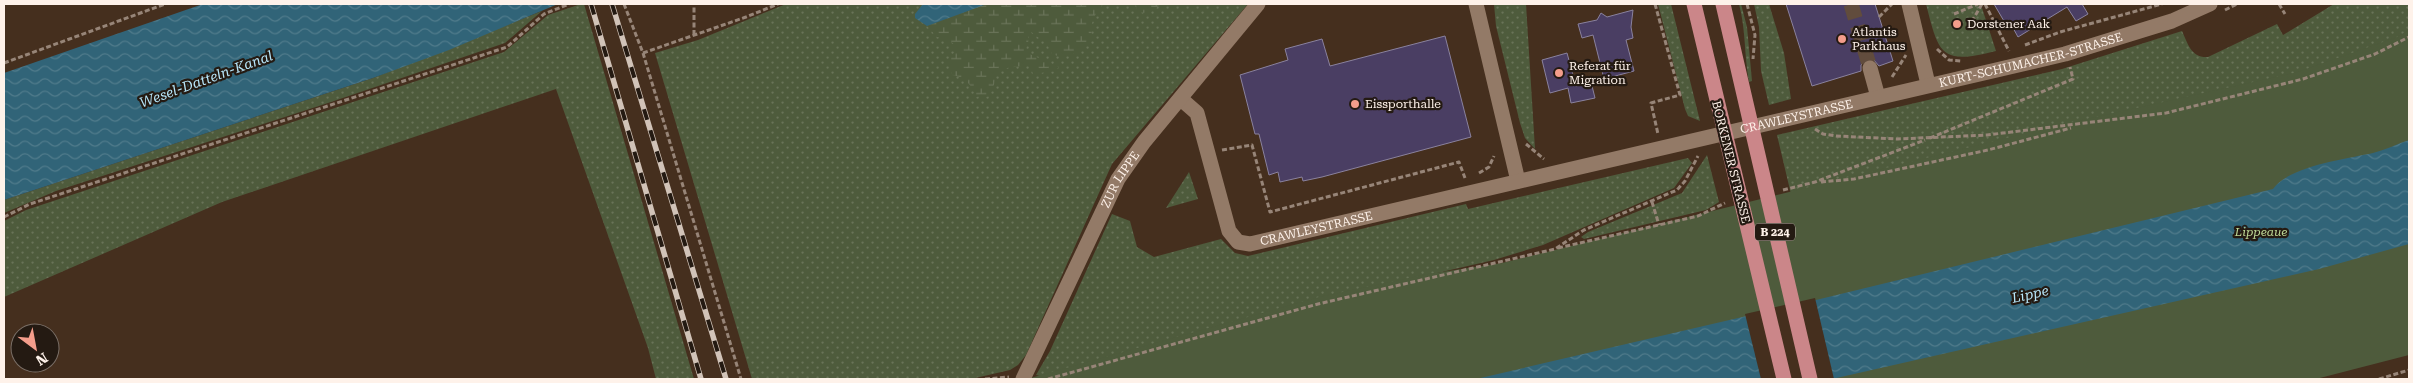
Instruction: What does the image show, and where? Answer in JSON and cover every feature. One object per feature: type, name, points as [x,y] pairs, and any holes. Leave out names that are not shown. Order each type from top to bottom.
[{"type":"main road","name":"BORKENER STRASSE","points":[[1694,4],[1784,379]]},
{"type":"main road","name":"B 224","points":[[1723,4],[1810,379]]},
{"type":"street","name":"ZUR LIPPE","points":[[1023,379],[1118,179],[1144,142],[1258,4]]},
{"type":"street","points":[[1476,4],[1518,181]]},
{"type":"street","name":"KURT-SCHUMACHER-STRASSE","points":[[1909,4],[1928,84],[2065,54],[2172,21],[2210,4]]},
{"type":"street","points":[[1872,75],[1878,97]]},
{"type":"street","name":"CRAWLEYSTRASSE","points":[[1181,99],[1197,112],[1229,231],[1238,242],[1250,244],[1928,84]]},
{"type":"path","points":[[4,63],[165,4]]},
{"type":"path","points":[[4,217],[30,204],[507,47],[544,14],[569,4]]},
{"type":"path","points":[[624,4],[643,52],[741,379]]},
{"type":"path","points":[[694,4],[694,35]]},
{"type":"path","points":[[643,52],[778,4]]},
{"type":"path","points":[[1655,4],[1680,95],[1651,103],[1658,136]]},
{"type":"path","points":[[1747,4],[1755,36],[1755,66]]},
{"type":"path","points":[[1879,17],[1892,4]]},
{"type":"path","points":[[1954,14],[1982,4]]},
{"type":"path","points":[[1968,28],[1982,4]]},
{"type":"path","points":[[1982,4],[2009,51]]},
{"type":"path","points":[[2002,53],[2060,32],[2162,4]]},
{"type":"path","points":[[2279,4],[2286,14]]},
{"type":"path","points":[[1810,125],[1823,134],[1836,136],[1928,139],[2079,125],[2166,113],[2303,79],[2374,54],[2409,37]]},
{"type":"path","points":[[1933,45],[1949,60],[1963,60]]},
{"type":"path","points":[[1872,75],[1892,77],[1907,52]]},
{"type":"path","points":[[1783,190],[1815,182],[1928,139],[2073,79],[2069,64]]},
{"type":"path","points":[[1815,182],[1854,179],[1988,150],[2079,125]]},
{"type":"path","points":[[1649,138],[1667,133]]},
{"type":"path","points":[[1524,142],[1539,156],[1548,161]]},
{"type":"path","points":[[1209,152],[1252,145],[1270,212],[1459,162],[1466,180],[1472,179]]},
{"type":"path","points":[[1555,249],[1584,230],[1677,190],[1685,182],[1701,151]]},
{"type":"path","points":[[1477,175],[1488,167]]},
{"type":"path","points":[[1652,202],[1659,226]]},
{"type":"path","points":[[1048,379],[1318,304],[1659,226],[1704,214],[1726,203]]},
{"type":"path","points":[[2379,379],[2409,370]]},
{"type":"path","points":[[985,379],[1005,376],[1014,379]]},
{"type":"green space","points":[[584,4],[694,379],[656,379],[648,348],[556,89],[222,202],[4,297],[4,221],[26,210],[504,52],[548,15]]},
{"type":"green space","points":[[786,4],[1248,4],[1112,164],[1026,355],[1018,365],[1010,370],[971,379],[752,379],[655,53],[698,40]]},
{"type":"green space","points":[[987,4],[1104,4],[1094,19],[1091,28],[1092,37],[1089,42],[1080,50],[1070,55],[1058,56],[1052,54],[1043,36],[1039,38],[1030,31],[1027,34],[1029,39],[1025,52],[1059,67],[1055,71],[1033,74],[1030,65],[1000,69],[990,94],[987,97],[983,95],[976,97],[967,82],[952,75],[948,62],[956,50],[956,45],[944,38],[937,37],[927,26]]},
{"type":"green space","points":[[1134,4],[1160,4],[1153,11],[1146,13],[1139,12]]},
{"type":"green space","points":[[1494,4],[1526,4],[1535,149],[1525,138],[1520,123],[1496,26]]},
{"type":"green space","points":[[1658,4],[1671,4],[1700,121],[1688,116],[1685,109]]},
{"type":"green space","points":[[1739,4],[1741,4],[1747,27],[1752,81],[1749,82],[1743,24]]},
{"type":"green space","points":[[1754,4],[1769,4],[1784,53],[1791,99],[1769,105],[1761,71],[1759,27]]},
{"type":"green space","points":[[1926,4],[1978,4],[1982,8],[1996,51],[1964,57],[1953,56],[1945,52],[1939,45],[1935,35]]},
{"type":"green space","points":[[2334,4],[2409,4],[2409,140],[1816,300],[1777,135],[2062,69],[2182,31],[2194,53],[2202,57],[2208,57],[2277,24],[2283,35]]},
{"type":"green space","points":[[542,11],[505,43],[328,103],[56,191],[4,213],[4,200],[373,78]]},
{"type":"green space","name":"Lippeaue","points":[[2409,30],[2409,355],[2316,379],[1027,379],[1319,297],[1428,274],[1502,263],[2051,127],[2298,72],[2397,37]]},
{"type":"green space","points":[[1707,155],[1719,202],[1706,210],[1584,239],[1581,237],[1588,232],[1682,193]]},
{"type":"green space","points":[[1688,158],[1692,163],[1674,188],[1543,245],[1494,260],[1319,300],[1044,377],[1036,375],[1050,351],[1112,214],[1130,221],[1137,247],[1154,257],[1221,239],[1235,253],[1248,256],[1466,204],[1468,209]]},
{"type":"green space","points":[[1189,172],[1198,199],[1166,208]]},
{"type":"water","name":"Wesel-Datteln-Kanal","points":[[203,4],[558,4],[449,50],[373,78],[4,200],[4,73]]},
{"type":"water","points":[[923,4],[987,4],[927,26],[915,18],[915,14]]},
{"type":"water","name":"Lippe","points":[[2409,140],[2409,244],[2319,269],[1832,379],[1476,379],[1816,300],[2273,189],[2281,181],[2305,169],[2373,153]]},
{"type":"pier","points":[[1815,298],[1834,379],[1761,379],[1745,314]]},
{"type":"building","name":"Atlantis Parkhaus","points":[[1786,4],[1875,4],[1893,61],[1879,66],[1873,59],[1867,59],[1861,65],[1861,71],[1812,86]]},
{"type":"building","points":[[1994,4],[2082,4],[2088,14],[2076,21],[2067,7],[2018,37],[2012,26],[2008,28]]},
{"type":"building","points":[[1633,10],[1631,27],[1633,38],[1626,40],[1634,71],[1604,79],[1593,35],[1582,38],[1578,24],[1597,20],[1601,13],[1607,17]]},
{"type":"building","name":"Eissporthalle","points":[[1445,36],[1471,137],[1303,181],[1302,177],[1280,182],[1278,172],[1269,175],[1259,134],[1255,134],[1240,75],[1288,60],[1285,49],[1322,39],[1330,66]]},
{"type":"building","name":"Referat für Migration","points":[[1567,53],[1576,86],[1591,82],[1595,98],[1571,103],[1568,88],[1550,93],[1542,60]]},
{"type":"tunnel","points":[[1851,4],[1870,68]]},
{"type":"railway","points":[[591,4],[701,379]]},
{"type":"railway","points":[[612,4],[726,379]]},
{"type":"place","name":"Dorstener Aak","points":[[1957,24]]},
{"type":"place","name":"Atlantis Parkhaus","points":[[1842,39]]},
{"type":"place","name":"Referat für Migration","points":[[1559,73]]},
{"type":"place","name":"Eissporthalle","points":[[1355,104]]}]
